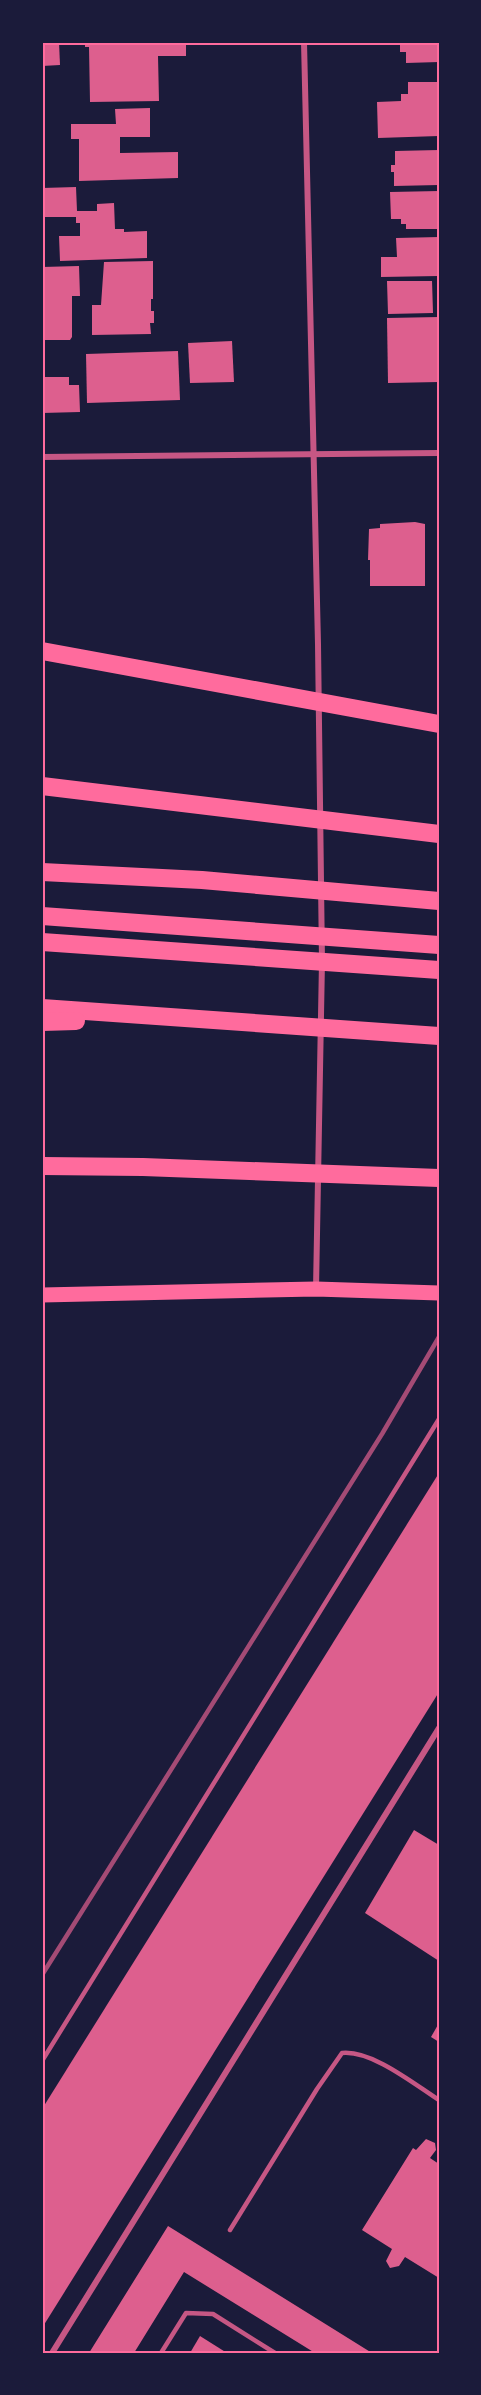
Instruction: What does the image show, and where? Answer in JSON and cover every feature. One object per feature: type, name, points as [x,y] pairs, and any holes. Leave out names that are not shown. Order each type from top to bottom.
[{"type":"highway","points":[[42,651],[439,724]]},
{"type":"highway","points":[[42,786],[439,834]]},
{"type":"highway","points":[[42,872],[202,880],[439,901]]},
{"type":"highway","points":[[42,916],[439,945]]},
{"type":"highway","points":[[42,942],[439,970]]},
{"type":"highway","points":[[42,1008],[439,1036]]},
{"type":"highway","points":[[42,1022],[202,1018]]},
{"type":"highway","points":[[42,1166],[143,1167],[439,1178]]},
{"type":"main road","points":[[42,1295],[316,1289],[439,1293]]},
{"type":"street","points":[[304,42],[314,454],[322,962],[316,1289]]},
{"type":"street","points":[[42,458],[439,453]]},
{"type":"street","points":[[52,2353],[439,1728]]},
{"type":"lane","points":[[42,2061],[439,1419]]},
{"type":"lane","points":[[230,2230],[317,2089],[342,2053],[354,2052],[372,2058],[439,2100]]},
{"type":"lane","points":[[161,2353],[186,2313],[213,2314],[275,2353]]},
{"type":"building","points":[[42,42],[59,42],[60,65],[42,66]]},
{"type":"building","points":[[85,42],[186,42],[186,56],[158,56],[159,101],[90,102],[89,47],[85,47]]},
{"type":"building","points":[[376,42],[439,42],[439,62],[406,63],[406,52],[400,52],[400,44],[376,45]]},
{"type":"building","points":[[408,82],[439,82],[439,136],[378,138],[377,102],[401,101],[401,94],[408,94]]},
{"type":"building","points":[[150,108],[150,137],[120,137],[120,153],[178,152],[178,178],[79,181],[79,139],[71,139],[71,124],[116,124],[115,109]]},
{"type":"building","points":[[439,150],[439,185],[394,186],[394,172],[391,172],[391,165],[395,165],[395,151]]},
{"type":"building","points":[[76,187],[77,211],[97,211],[97,204],[114,203],[115,229],[124,229],[124,232],[147,231],[147,258],[60,261],[59,236],[80,236],[80,223],[76,223],[76,217],[42,217],[42,188]]},
{"type":"building","points":[[439,191],[439,229],[406,229],[406,224],[401,224],[401,219],[391,219],[390,192]]},
{"type":"building","points":[[439,237],[439,276],[381,277],[381,257],[397,257],[396,238]]},
{"type":"building","points":[[153,261],[151,311],[154,311],[154,323],[150,323],[151,334],[92,335],[92,305],[101,305],[104,262]]},
{"type":"building","points":[[79,266],[80,296],[72,296],[72,337],[70,340],[42,340],[42,267]]},
{"type":"building","points":[[387,281],[432,281],[433,313],[388,314]]},
{"type":"building","points":[[439,317],[439,382],[388,383],[387,318]]},
{"type":"building","points":[[232,341],[234,382],[190,383],[188,343]]},
{"type":"building","points":[[178,351],[180,400],[87,403],[86,354]]},
{"type":"building","points":[[42,377],[69,377],[69,385],[79,385],[80,412],[42,413]]},
{"type":"building","points":[[415,522],[425,524],[425,586],[370,586],[369,529],[380,528],[380,524]]},
{"type":"building","points":[[437,574],[439,574],[439,593],[437,593]]},
{"type":"building","points":[[439,1473],[439,1692],[42,2328],[42,2109]]},
{"type":"building","points":[[414,1830],[439,1845],[439,1961],[365,1913]]},
{"type":"building","points":[[439,2023],[439,2042],[431,2037]]},
{"type":"building","points":[[426,2139],[435,2143],[436,2150],[430,2158],[439,2164],[439,2278],[405,2257],[399,2266],[390,2268],[386,2261],[392,2249],[362,2230],[413,2148],[416,2150]]},
{"type":"building","points":[[168,2226],[372,2353],[315,2353],[184,2272],[134,2353],[89,2353]]},
{"type":"building","points":[[200,2336],[227,2353],[190,2353]]},
{"type":"railway","points":[[42,1975],[382,1434],[439,1337]]}]
